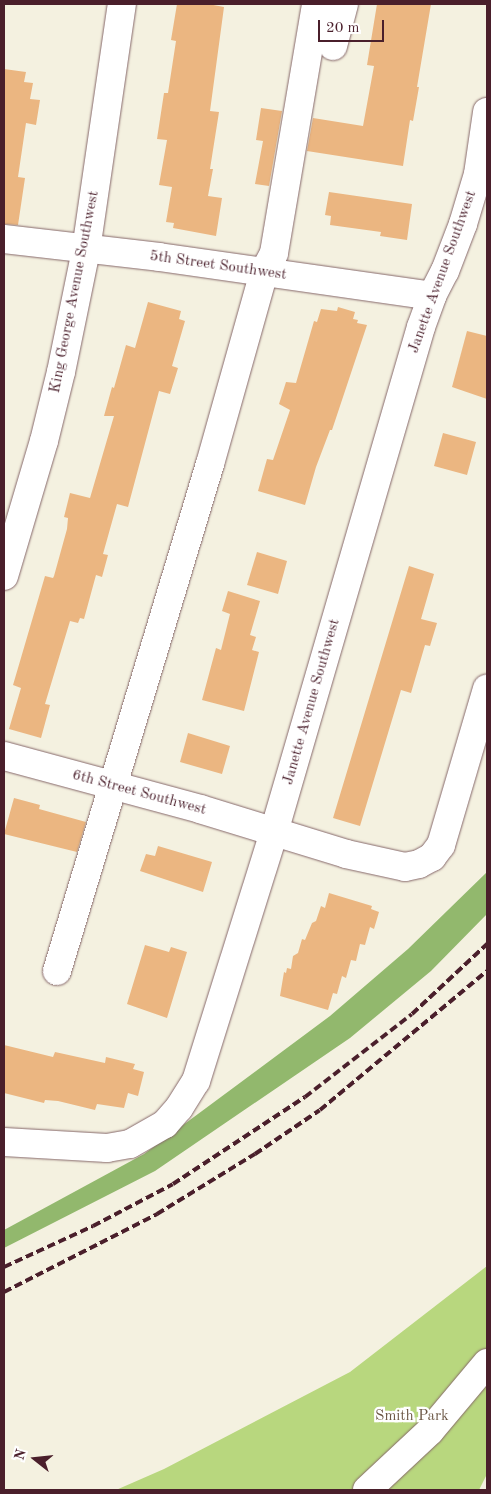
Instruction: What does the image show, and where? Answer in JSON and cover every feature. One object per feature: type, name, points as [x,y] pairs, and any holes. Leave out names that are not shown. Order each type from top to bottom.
[{"type":"street","name":"King George Avenue Southwest","points":[[4,576],[44,441],[61,372],[86,250],[122,4]]},
{"type":"street","points":[[57,971],[210,464],[264,272],[274,253],[306,52],[316,4]]},
{"type":"street","points":[[333,46],[344,4]]},
{"type":"street","name":"Janette Avenue Southwest","points":[[4,1142],[107,1148],[130,1144],[165,1124],[180,1108],[196,1081],[274,832],[346,581],[432,296],[445,271],[463,224],[478,174],[487,112]]},
{"type":"street","name":"5th Street Southwest","points":[[4,239],[264,272],[432,296]]},
{"type":"street","name":"6th Street Southwest","points":[[4,756],[200,809],[346,854],[405,867],[419,864],[432,857],[441,845],[487,689]]},
{"type":"street","points":[[367,1490],[430,1431],[487,1363]]},
{"type":"green space","points":[[487,872],[487,914],[431,971],[350,1038],[155,1171],[4,1248],[4,1230],[144,1154],[330,1016],[408,949]]},
{"type":"green space","name":"Smith Park","points":[[487,1266],[487,1474],[479,1490],[116,1490],[164,1469],[350,1372]]},
{"type":"building","points":[[177,4],[208,4],[224,7],[210,111],[219,112],[210,169],[213,169],[208,196],[222,198],[216,236],[173,228],[174,223],[166,222],[172,187],[159,185],[167,140],[157,139],[164,93],[168,93],[176,41],[171,40]]},
{"type":"building","points":[[377,4],[431,4],[417,87],[419,87],[413,121],[410,120],[403,166],[307,151],[313,118],[363,126],[374,66],[367,65]]},
{"type":"building","points":[[4,69],[26,72],[24,82],[33,83],[30,99],[40,100],[36,125],[26,123],[18,177],[25,178],[18,225],[4,224]]},
{"type":"building","points":[[261,108],[282,111],[269,186],[255,184],[263,141],[256,140]]},
{"type":"building","points":[[329,192],[412,204],[407,240],[380,236],[381,232],[330,225],[331,216],[325,215]]},
{"type":"building","points":[[148,302],[181,311],[179,319],[185,321],[172,366],[178,368],[170,394],[159,391],[128,507],[117,504],[103,554],[108,555],[102,577],[96,575],[84,619],[80,618],[78,623],[70,621],[45,704],[50,705],[41,738],[9,729],[21,688],[13,685],[45,576],[53,578],[54,576],[67,529],[68,518],[64,517],[70,493],[90,498],[114,416],[104,416],[112,387],[114,388],[126,345],[135,348]]},
{"type":"building","points":[[338,307],[355,312],[353,319],[358,320],[357,323],[367,325],[332,430],[330,430],[316,467],[305,505],[258,491],[267,459],[273,460],[290,410],[279,404],[286,382],[296,383],[314,321],[317,322],[321,309],[337,311]]},
{"type":"building","points":[[467,331],[487,336],[487,399],[452,387]]},
{"type":"building","points":[[443,433],[476,442],[467,475],[434,466]]},
{"type":"building","points":[[257,552],[287,561],[278,594],[247,585]]},
{"type":"building","points":[[409,566],[434,574],[421,619],[437,623],[430,646],[425,645],[411,693],[401,690],[360,826],[333,818]]},
{"type":"building","points":[[228,591],[260,601],[250,635],[256,637],[252,650],[259,652],[244,711],[202,700],[216,648],[221,650],[230,614],[222,611]]},
{"type":"building","points":[[188,733],[230,746],[222,774],[180,762]]},
{"type":"building","points":[[14,798],[40,805],[39,809],[86,822],[77,852],[4,834]]},
{"type":"building","points":[[158,846],[212,862],[203,892],[140,871],[146,854],[155,856]]},
{"type":"building","points":[[329,893],[372,906],[371,909],[379,912],[374,929],[370,927],[365,945],[360,944],[356,961],[351,960],[346,978],[342,976],[337,994],[333,993],[328,1010],[280,996],[284,972],[286,973],[287,968],[291,969],[293,956],[298,953],[302,939],[305,940],[312,923],[316,921],[321,906],[325,908]]},
{"type":"building","points":[[145,945],[169,952],[171,947],[187,952],[167,1018],[127,1004]]},
{"type":"building","points":[[4,1045],[53,1057],[55,1052],[105,1063],[106,1057],[135,1064],[133,1069],[144,1072],[138,1096],[128,1093],[124,1108],[97,1104],[95,1110],[58,1101],[45,1100],[44,1103],[4,1093]]},
{"type":"railway","points":[[4,1267],[93,1226],[173,1184],[305,1097],[412,1014],[487,944]]},
{"type":"railway","points":[[4,1292],[157,1214],[255,1154],[320,1110],[487,971]]}]
